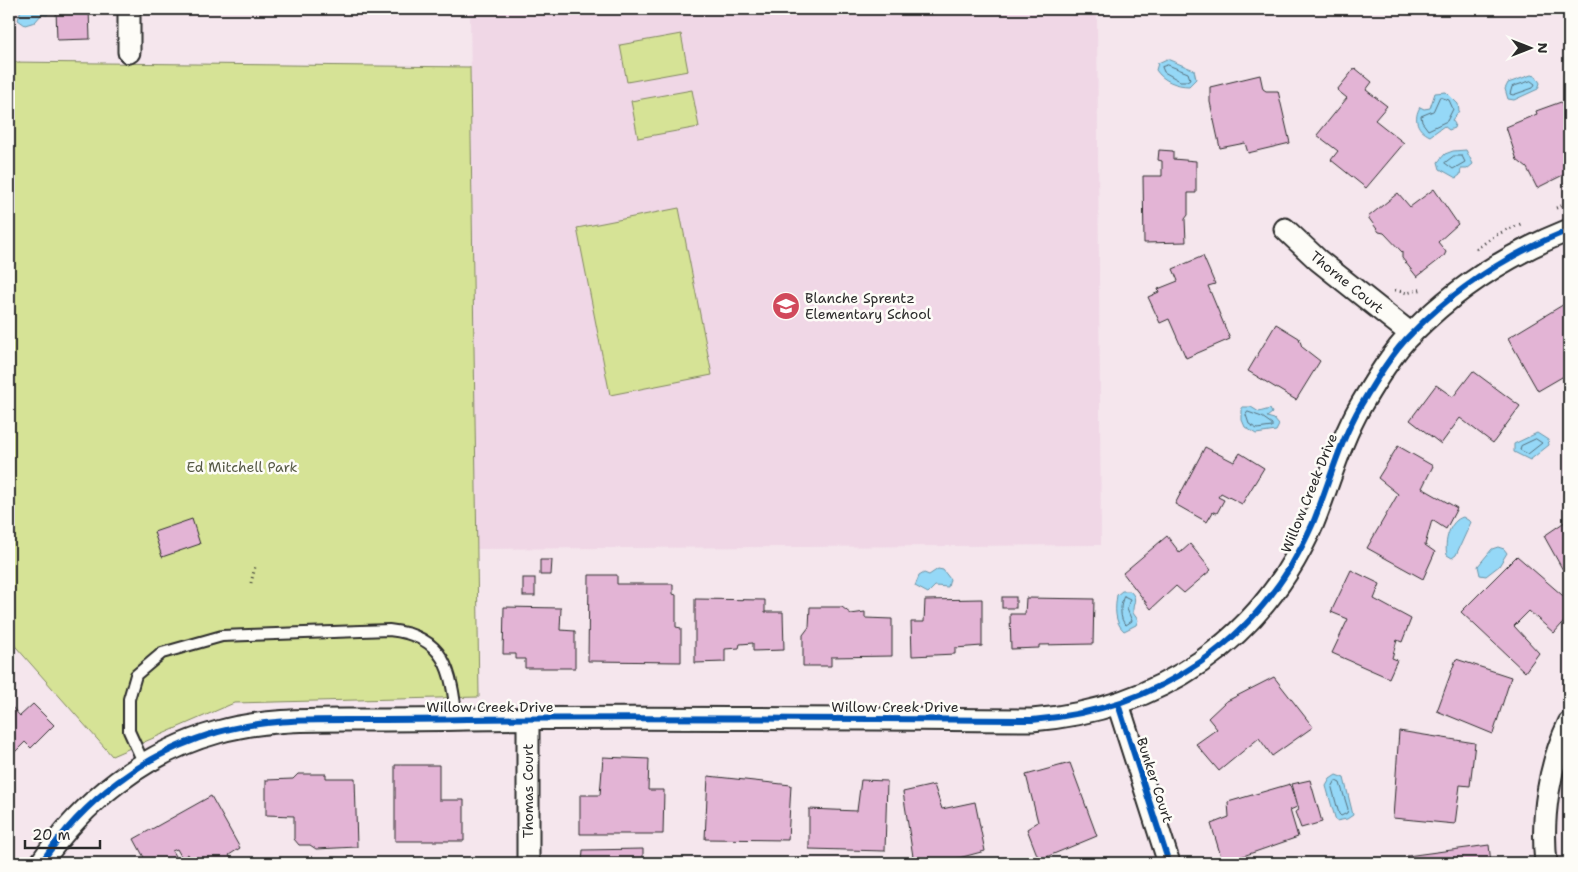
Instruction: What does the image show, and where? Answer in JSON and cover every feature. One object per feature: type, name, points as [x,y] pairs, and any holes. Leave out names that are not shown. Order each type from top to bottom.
[{"type":"street","points":[[129,9],[129,52]]},
{"type":"street","name":"Thorne Court","points":[[1285,229],[1411,334]]},
{"type":"street","name":"Willow Creek Drive","points":[[41,863],[57,840],[87,808],[120,779],[144,764],[198,738],[262,722],[528,719],[1032,720],[1087,712],[1118,704],[1168,683],[1206,660],[1240,631],[1269,599],[1294,562],[1313,522],[1342,443],[1361,406],[1411,334],[1480,277],[1508,259],[1569,230]]},
{"type":"street","name":"Bunker Court","points":[[1118,704],[1170,863]]},
{"type":"street","name":"Thomas Court","points":[[528,719],[528,863]]},
{"type":"street","points":[[1546,863],[1546,811],[1552,771],[1569,723]]},
{"type":"lane","points":[[144,764],[129,731],[129,699],[136,675],[162,653],[222,636],[389,630],[409,632],[429,642],[445,661],[454,693],[457,720]]},
{"type":"path","points":[[251,583],[255,567]]},
{"type":"shaded area","name":"Blanche Sprentz Elementary School","points":[[470,9],[1097,9],[1101,545],[477,549]]},
{"type":"green space","points":[[681,34],[688,71],[627,82],[620,45]]},
{"type":"green space","name":"Ed Mitchell Park","points":[[9,62],[470,67],[479,697],[234,703],[112,756],[9,639]]},
{"type":"green space","points":[[692,90],[699,127],[638,138],[631,101]]},
{"type":"green space","points":[[679,208],[712,375],[610,395],[577,228]]},
{"type":"water","points":[[21,9],[51,9],[47,15],[42,14],[35,22],[25,25],[18,20]]},
{"type":"water","points":[[1167,59],[1194,70],[1196,79],[1189,86],[1175,84],[1166,80],[1156,70],[1158,63]]},
{"type":"water","points":[[1531,75],[1536,76],[1540,83],[1538,89],[1514,100],[1508,99],[1505,89],[1508,83]]},
{"type":"water","points":[[1446,92],[1458,104],[1459,111],[1452,120],[1455,124],[1454,128],[1449,130],[1444,126],[1430,136],[1419,127],[1417,120],[1418,111],[1420,107],[1424,109],[1430,108],[1435,93]]},
{"type":"water","points":[[1466,150],[1473,164],[1467,169],[1461,169],[1460,175],[1456,178],[1440,169],[1438,162],[1445,154]]},
{"type":"water","points":[[1242,407],[1251,407],[1259,412],[1270,409],[1272,413],[1267,417],[1274,419],[1279,425],[1276,431],[1256,434],[1245,427],[1242,420]]},
{"type":"water","points":[[1537,433],[1548,440],[1549,445],[1530,460],[1514,452],[1514,444]]},
{"type":"water","points":[[1463,517],[1471,522],[1456,555],[1452,558],[1447,555],[1447,538],[1454,523]]},
{"type":"water","points":[[1498,547],[1504,549],[1507,553],[1499,566],[1486,576],[1480,575],[1478,566],[1492,549]]},
{"type":"water","points":[[938,569],[943,570],[950,579],[948,587],[935,586],[928,593],[915,586],[919,576],[924,573],[929,575]]},
{"type":"water","points":[[1122,591],[1130,591],[1134,597],[1133,613],[1138,620],[1136,625],[1124,631],[1118,623],[1116,610],[1117,595]]},
{"type":"water","points":[[1336,775],[1344,778],[1353,815],[1347,819],[1336,821],[1326,786],[1330,779]]},
{"type":"building","points":[[56,9],[89,9],[90,39],[57,40]]},
{"type":"building","points":[[1355,68],[1372,82],[1366,90],[1387,106],[1375,120],[1404,143],[1366,188],[1331,160],[1338,151],[1317,135],[1347,98],[1337,90]]},
{"type":"building","points":[[1260,75],[1263,89],[1266,91],[1278,91],[1290,143],[1248,153],[1245,143],[1220,148],[1210,102],[1210,87]]},
{"type":"building","points":[[1561,102],[1569,124],[1569,172],[1537,188],[1527,168],[1517,160],[1506,127],[1537,114],[1536,111]]},
{"type":"building","points":[[1159,150],[1173,151],[1173,159],[1196,161],[1196,193],[1188,193],[1188,215],[1185,219],[1186,242],[1144,243],[1143,176],[1162,176],[1162,161],[1158,160]]},
{"type":"building","points":[[1434,189],[1458,224],[1438,242],[1446,252],[1444,256],[1417,277],[1402,258],[1402,252],[1384,233],[1379,232],[1368,217],[1398,193],[1410,207]]},
{"type":"building","points":[[1203,256],[1215,284],[1208,286],[1230,339],[1186,358],[1169,319],[1160,323],[1148,297],[1159,292],[1158,289],[1178,281],[1173,269]]},
{"type":"building","points":[[1566,303],[1569,309],[1569,373],[1538,391],[1508,338]]},
{"type":"building","points":[[1276,324],[1299,338],[1302,347],[1320,361],[1296,400],[1248,371]]},
{"type":"building","points":[[1473,371],[1520,406],[1493,443],[1460,418],[1441,444],[1410,420],[1436,385],[1453,397]]},
{"type":"building","points":[[1398,446],[1433,466],[1422,488],[1457,508],[1446,529],[1432,520],[1425,545],[1435,552],[1423,579],[1367,548],[1398,494],[1378,478]]},
{"type":"building","points":[[1205,447],[1234,462],[1240,453],[1264,468],[1242,504],[1221,493],[1218,497],[1224,500],[1217,513],[1213,512],[1207,522],[1175,504]]},
{"type":"building","points":[[192,519],[200,544],[162,557],[154,532]]},
{"type":"building","points":[[1569,519],[1569,581],[1544,536]]},
{"type":"building","points":[[1167,536],[1180,553],[1190,544],[1211,570],[1184,593],[1176,586],[1151,609],[1123,573]]},
{"type":"building","points":[[1517,556],[1569,601],[1569,616],[1554,633],[1529,611],[1514,626],[1539,653],[1525,672],[1461,612]]},
{"type":"building","points":[[540,560],[552,560],[551,575],[540,575]]},
{"type":"building","points":[[1351,570],[1380,584],[1374,599],[1411,619],[1402,642],[1397,640],[1392,658],[1397,660],[1389,678],[1332,653],[1348,619],[1331,612]]},
{"type":"building","points":[[589,575],[617,575],[617,584],[673,584],[673,594],[676,595],[676,627],[681,628],[681,662],[588,661]]},
{"type":"building","points":[[523,578],[535,578],[535,596],[523,596]]},
{"type":"building","points":[[1002,597],[1016,597],[1016,608],[1002,608]]},
{"type":"building","points":[[1026,598],[1094,599],[1093,644],[1039,645],[1039,648],[1011,649],[1010,614],[1025,614]]},
{"type":"building","points":[[695,599],[765,600],[765,612],[783,612],[784,650],[753,651],[753,643],[740,644],[739,648],[725,649],[725,662],[695,663]]},
{"type":"building","points":[[982,599],[982,646],[955,648],[955,654],[912,656],[911,622],[924,622],[925,600]]},
{"type":"building","points":[[504,607],[561,608],[560,630],[575,631],[575,668],[525,668],[525,659],[516,659],[516,654],[503,654]]},
{"type":"building","points":[[810,607],[842,607],[851,614],[865,612],[865,618],[892,619],[892,656],[831,657],[831,666],[803,666],[803,635],[809,627]]},
{"type":"building","points":[[1456,659],[1511,677],[1493,734],[1437,711]]},
{"type":"building","points":[[1274,677],[1313,727],[1272,756],[1259,738],[1219,771],[1196,744],[1217,729],[1208,718],[1225,702]]},
{"type":"building","points":[[9,704],[20,716],[33,704],[54,725],[31,748],[25,742],[9,758]]},
{"type":"building","points":[[1399,731],[1475,743],[1470,786],[1460,785],[1455,824],[1393,818]]},
{"type":"building","points":[[603,757],[649,759],[648,790],[664,790],[663,834],[580,834],[580,795],[600,795]]},
{"type":"building","points":[[1070,763],[1097,836],[1039,860],[1027,829],[1038,822],[1026,775]]},
{"type":"building","points":[[395,765],[439,765],[439,800],[464,800],[464,841],[395,841]]},
{"type":"building","points":[[298,774],[326,774],[326,778],[355,778],[357,847],[316,849],[310,845],[299,845],[294,839],[294,816],[266,815],[266,780],[293,779]]},
{"type":"building","points":[[708,776],[791,785],[788,840],[705,839]]},
{"type":"building","points":[[861,780],[887,781],[885,851],[809,849],[809,809],[857,811]]},
{"type":"building","points":[[1310,780],[1322,822],[1301,828],[1295,812],[1299,810],[1292,784]]},
{"type":"building","points":[[1290,784],[1297,807],[1290,810],[1298,837],[1223,863],[1211,824],[1229,817],[1228,802]]},
{"type":"building","points":[[934,785],[942,809],[975,802],[985,851],[940,863],[914,863],[903,792]]},
{"type":"building","points":[[211,796],[240,848],[229,855],[233,861],[229,863],[193,863],[188,854],[182,858],[177,849],[172,851],[175,856],[162,863],[147,863],[134,839]]},
{"type":"building","points":[[1489,845],[1491,863],[1408,863],[1407,856]]},
{"type":"building","points":[[643,849],[643,863],[582,863],[583,850]]},
{"type":"cycle path","points":[[41,863],[76,819],[118,782],[141,766],[165,752],[191,741],[218,732],[250,725],[314,720],[538,718],[1032,720],[1078,714],[1122,702],[1163,684],[1201,662],[1235,635],[1265,602],[1291,565],[1313,523],[1353,419],[1378,377],[1405,340],[1447,301],[1485,273],[1526,249],[1569,230]]},
{"type":"cycle path","points":[[1118,704],[1169,863]]},
{"type":"place","name":"Blanche Sprentz Elementary School","points":[[786,306]]}]
